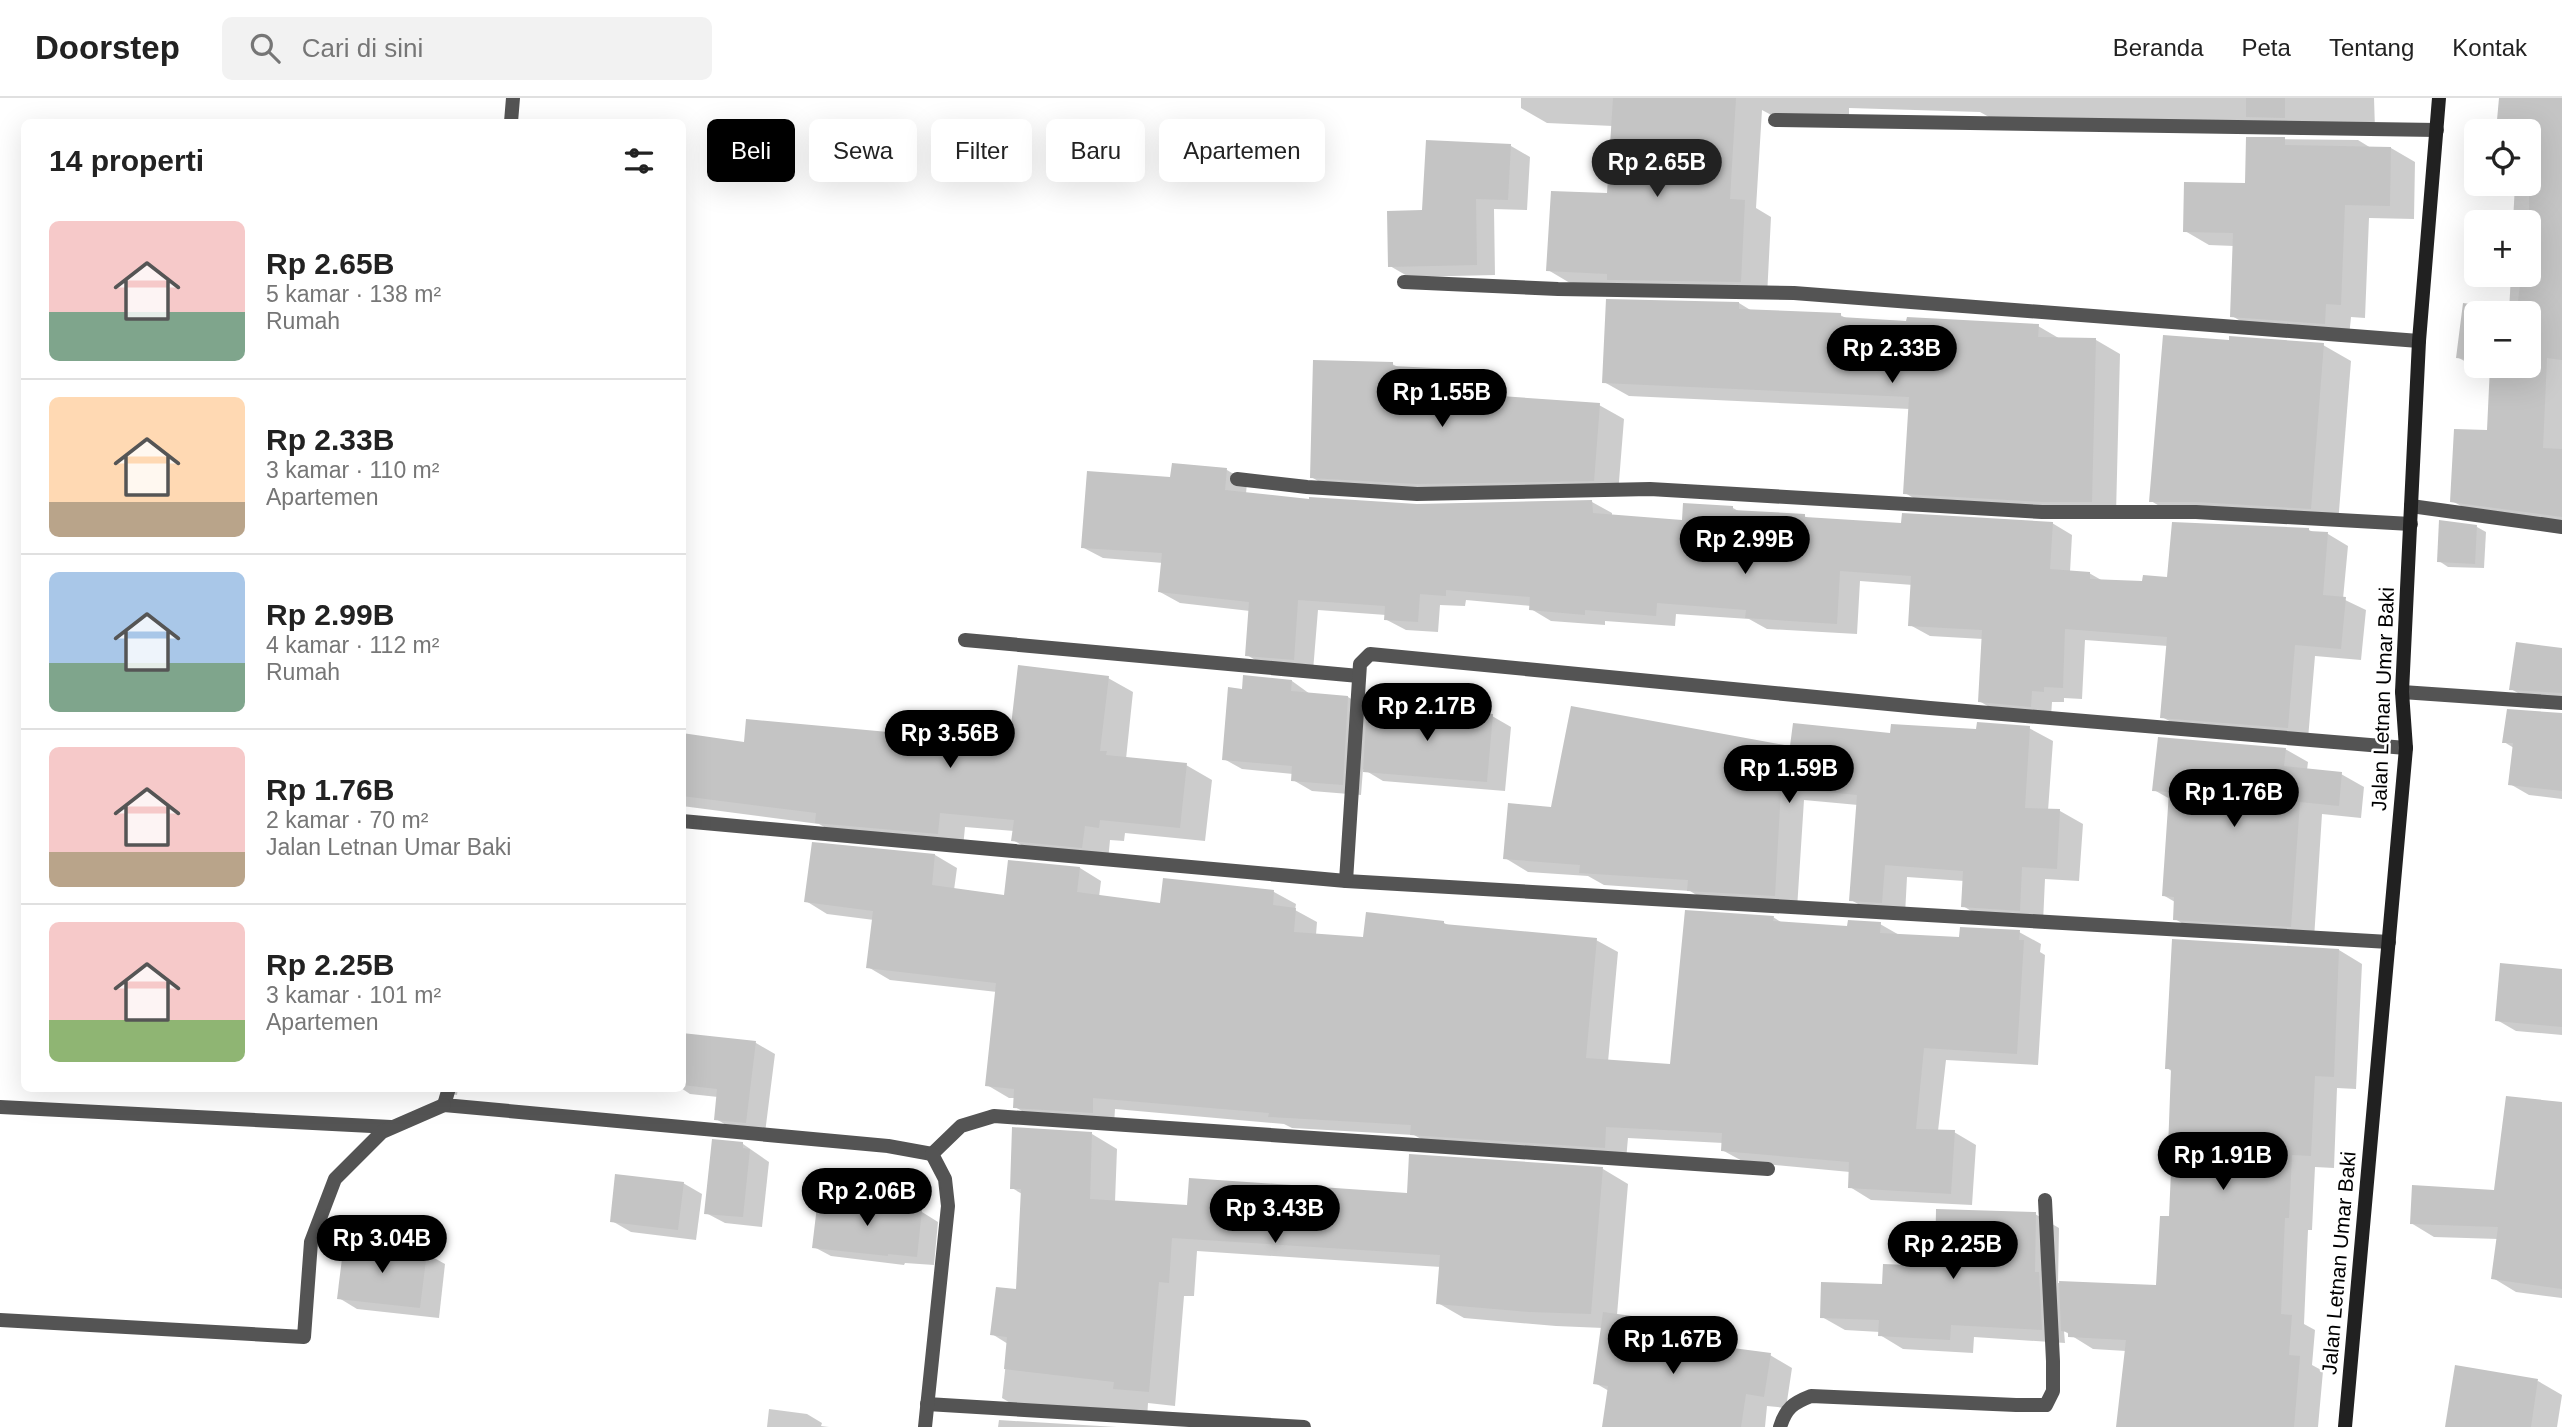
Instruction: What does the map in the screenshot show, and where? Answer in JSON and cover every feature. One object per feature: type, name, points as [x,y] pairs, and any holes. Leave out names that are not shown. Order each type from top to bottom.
[{"type":"street","points":[[511,119],[513,98]]},
{"type":"street","name":"Jalan Letnan Umar Baki","points":[[2345,1427],[2406,748],[2402,692],[2418,341],[2439,98]]},
{"type":"street","points":[[1775,120],[2437,131]]},
{"type":"street","points":[[1404,282],[1558,289],[1794,293],[2418,341]]},
{"type":"street","points":[[1237,479],[1307,488],[1417,494],[1650,489],[2042,512],[2196,512],[2411,524]]},
{"type":"street","points":[[2412,506],[2562,527]]},
{"type":"street","points":[[965,640],[1359,676]]},
{"type":"street","points":[[1346,881],[1360,664],[1370,654],[1930,708],[2406,748]]},
{"type":"street","points":[[2402,692],[2562,703]]},
{"type":"street","points":[[686,821],[1346,881],[2389,942]]},
{"type":"street","points":[[444,1105],[448,1092]]},
{"type":"street","points":[[0,1320],[304,1337],[311,1242],[335,1180],[382,1132],[444,1105],[888,1146],[932,1154]]},
{"type":"street","points":[[0,1107],[392,1127]]},
{"type":"street","points":[[932,1154],[961,1126],[994,1116],[1768,1169]]},
{"type":"street","points":[[925,1427],[948,1206],[945,1179],[932,1154]]},
{"type":"street","points":[[1780,1427],[1785,1411],[1796,1402],[1811,1396],[2046,1405],[2053,1391],[2053,1361],[2045,1200]]},
{"type":"street","points":[[927,1404],[1304,1427]]},
{"type":"building","points":[[1613,98],[1736,98],[1730,199],[1745,200],[1741,282],[1607,280],[1607,274],[1546,271],[1551,191],[1607,193]]},
{"type":"building","points":[[2246,98],[2285,98],[2285,118],[2246,117]]},
{"type":"building","points":[[2499,98],[2562,98],[2562,360],[2547,358],[2543,448],[2562,449],[2562,517],[2450,502],[2454,429],[2487,430],[2489,378],[2541,378],[2541,301],[2518,301],[2520,287],[2541,287],[2541,210],[2529,210],[2529,196],[2541,196],[2541,119],[2497,119]]},
{"type":"building","points":[[2246,137],[2285,137],[2285,145],[2391,147],[2390,206],[2345,205],[2341,305],[2326,304],[2325,324],[2230,317],[2233,233],[2183,232],[2184,182],[2245,183]]},
{"type":"building","points":[[1426,140],[1511,144],[1508,200],[1476,199],[1477,265],[1388,267],[1387,211],[1422,210]]},
{"type":"building","points":[[1606,299],[1739,302],[1739,309],[1841,313],[1841,317],[1906,321],[1907,317],[2039,324],[2038,337],[2096,338],[2092,502],[2042,502],[1903,494],[1909,397],[1602,383]]},
{"type":"building","points":[[2464,303],[2464,359],[2456,358]]},
{"type":"building","points":[[2163,335],[2229,340],[2229,336],[2324,343],[2311,509],[2149,502]]},
{"type":"building","points":[[1313,360],[1393,362],[1393,366],[1474,370],[1472,394],[1600,403],[1594,481],[1417,484],[1310,478]]},
{"type":"building","points":[[1172,463],[1227,468],[1225,490],[1309,499],[1417,504],[1592,500],[1593,513],[1682,520],[1683,503],[1733,506],[1733,510],[1805,514],[1805,517],[1901,523],[1902,513],[2053,522],[2050,569],[2090,572],[2090,579],[2142,581],[2143,575],[2167,577],[2172,522],[2309,528],[2309,531],[2328,532],[2323,595],[2346,597],[2341,649],[2295,645],[2288,728],[2160,718],[2167,637],[2065,629],[2063,688],[2044,687],[2044,692],[2032,691],[2031,707],[1978,702],[1982,630],[1908,626],[1911,576],[1840,571],[1837,624],[1745,618],[1746,610],[1657,603],[1656,616],[1585,610],[1585,615],[1529,610],[1530,597],[1446,590],[1446,596],[1420,594],[1418,622],[1384,620],[1385,606],[1298,600],[1294,660],[1245,656],[1249,602],[1158,592],[1162,553],[1081,548],[1087,471],[1170,477]]},
{"type":"building","points":[[2439,520],[2477,525],[2475,564],[2437,562]]},
{"type":"building","points":[[2516,642],[2562,648],[2562,693],[2509,690]]},
{"type":"building","points":[[1018,665],[1109,676],[1100,751],[1107,751],[1106,755],[1187,763],[1180,828],[1100,820],[1099,828],[1085,826],[1082,848],[1011,841],[1014,820],[940,813],[938,834],[815,823],[816,813],[686,797],[686,734],[744,742],[746,719],[1009,743]]},
{"type":"building","points":[[1243,675],[1292,680],[1291,691],[1348,696],[1343,785],[1291,781],[1292,766],[1222,760],[1228,687],[1242,689]]},
{"type":"building","points":[[1367,703],[1493,714],[1487,782],[1363,772]]},
{"type":"building","points":[[1571,706],[1790,746],[1793,723],[1890,733],[1891,724],[1976,729],[1977,722],[2030,726],[2025,808],[2060,809],[2057,869],[2022,867],[2020,911],[1961,907],[1963,871],[1885,865],[1882,903],[1849,901],[1857,795],[1781,788],[1775,896],[1687,891],[1688,880],[1579,873],[1580,865],[1503,859],[1508,803],[1551,807]]},
{"type":"building","points":[[2507,709],[2562,713],[2562,791],[2508,785],[2513,743],[2502,743]]},
{"type":"building","points":[[2158,737],[2286,748],[2284,766],[2342,772],[2339,806],[2300,802],[2291,927],[2173,920],[2174,897],[2162,896],[2169,792],[2152,791]]},
{"type":"building","points":[[812,842],[935,854],[932,885],[1004,895],[1008,860],[1080,867],[1077,892],[1160,903],[1163,878],[1274,890],[1273,905],[1296,908],[1294,932],[1363,937],[1366,912],[1444,921],[1444,924],[1597,938],[1586,1058],[1670,1064],[1685,910],[1774,916],[1773,921],[1847,926],[1848,920],[1881,922],[1880,933],[1959,937],[1960,927],[2020,930],[2019,940],[2024,940],[2017,1054],[1924,1048],[1916,1129],[1955,1130],[1951,1194],[1848,1188],[1849,1162],[1721,1151],[1722,1133],[1606,1127],[1605,1148],[1410,1135],[1411,1125],[1268,1117],[1269,1113],[1093,1098],[1093,1113],[1013,1108],[1014,1089],[985,1086],[996,983],[866,968],[873,911],[804,902]]},
{"type":"building","points":[[2172,939],[2339,949],[2334,1077],[2315,1076],[2311,1156],[2292,1155],[2289,1218],[2285,1218],[2281,1314],[2292,1315],[2289,1355],[2300,1356],[2294,1427],[2116,1427],[2126,1340],[2068,1337],[2068,1332],[2061,1331],[2059,1281],[2156,1285],[2160,1216],[2169,1216],[2171,1069],[2165,1069]]},
{"type":"building","points":[[2500,963],[2562,969],[2562,1027],[2495,1021]]},
{"type":"building","points":[[686,1033],[756,1041],[746,1123],[714,1120],[717,1089],[686,1085]]},
{"type":"building","points":[[2506,1096],[2562,1102],[2562,1289],[2491,1279],[2498,1227],[2410,1224],[2412,1185],[2494,1190]]},
{"type":"building","points":[[1012,1127],[1092,1132],[1090,1199],[1187,1205],[1189,1178],[1407,1193],[1409,1154],[1603,1167],[1591,1314],[1436,1304],[1440,1255],[1172,1238],[1169,1283],[1159,1282],[1149,1392],[1113,1389],[1114,1382],[1004,1369],[1007,1337],[990,1335],[996,1287],[1016,1289],[1021,1189],[1010,1189]]},
{"type":"building","points":[[712,1139],[743,1142],[743,1148],[750,1149],[743,1217],[704,1214]]},
{"type":"building","points":[[615,1174],[684,1182],[678,1230],[610,1222]]},
{"type":"building","points":[[818,1198],[922,1210],[917,1257],[812,1248]]},
{"type":"building","points":[[1936,1209],[2036,1212],[2035,1272],[2039,1272],[2042,1330],[1951,1325],[1950,1340],[1878,1336],[1879,1320],[1820,1318],[1821,1282],[1882,1284],[1883,1264],[1935,1266]]},
{"type":"building","points":[[344,1242],[427,1252],[420,1308],[337,1299]]},
{"type":"building","points":[[1603,1312],[1690,1324],[1687,1342],[1771,1353],[1764,1397],[1746,1394],[1741,1427],[1602,1427],[1608,1386],[1593,1384]]},
{"type":"building","points":[[2455,1365],[2538,1379],[2531,1427],[2445,1427]]}]
